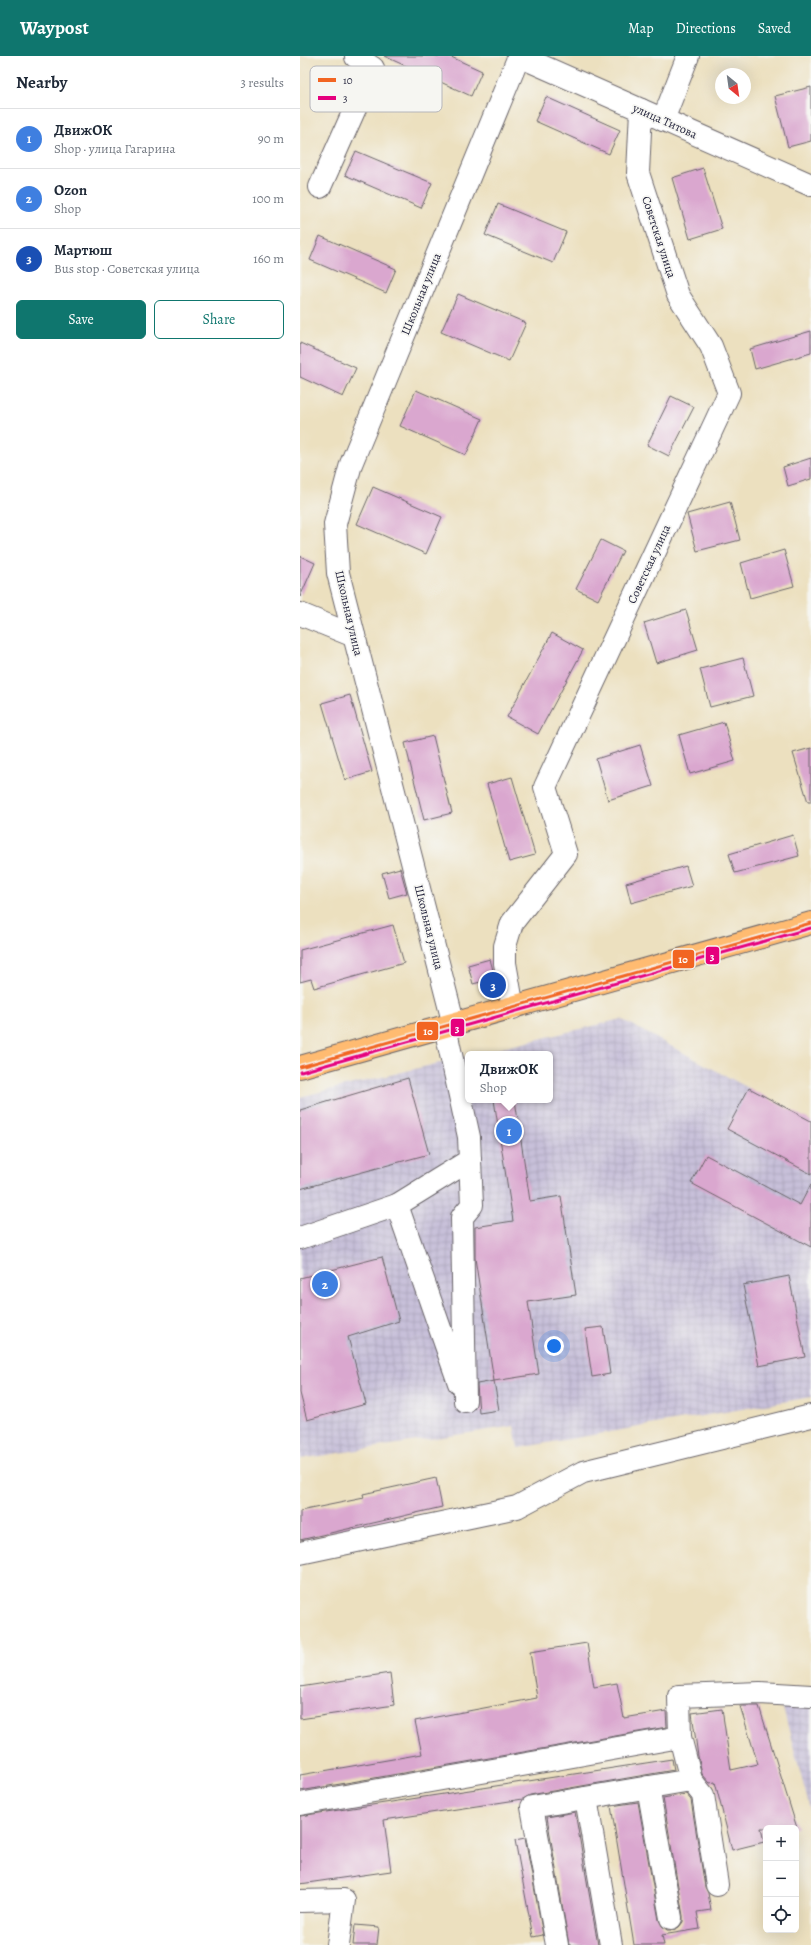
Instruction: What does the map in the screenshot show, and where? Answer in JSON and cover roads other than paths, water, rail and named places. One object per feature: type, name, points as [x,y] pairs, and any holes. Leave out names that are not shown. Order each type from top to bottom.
[{"type":"main road","points":[[300,1068],[811,923]]},
{"type":"street","points":[[356,56],[370,66]]},
{"type":"street","name":"улица Титова","points":[[519,56],[811,185]]},
{"type":"street","name":"Школьная улица","points":[[397,1205],[465,1401],[462,1217],[472,1205],[469,1137],[449,1026],[338,573],[335,524],[351,464],[519,56]]},
{"type":"street","points":[[662,120],[688,56]]},
{"type":"street","name":"Советская улица","points":[[513,1008],[505,963],[506,946],[512,923],[566,854],[545,787],[729,393],[711,346],[678,294],[638,173],[642,110]]},
{"type":"street","points":[[320,187],[353,112]]},
{"type":"street","points":[[300,614],[354,636]]},
{"type":"street","points":[[300,1238],[397,1205],[470,1160]]},
{"type":"street","points":[[300,1553],[517,1507],[583,1472],[811,1416]]},
{"type":"street","points":[[717,1885],[702,1795],[691,1780],[680,1737],[679,1696],[760,1693],[811,1696]]},
{"type":"street","points":[[300,1804],[680,1737]]},
{"type":"street","points":[[557,1945],[532,1807],[691,1780]]},
{"type":"street","points":[[648,1787],[671,1918]]},
{"type":"street","points":[[586,1798],[611,1945]]},
{"type":"street","points":[[300,1901],[344,1900],[338,1945]]},
{"type":"place","name":"Мартюш","points":[[493,985]]},
{"type":"place","name":"ДвижОК","points":[[509,1131]]},
{"type":"place","name":"Ozon","points":[[325,1284]]}]
